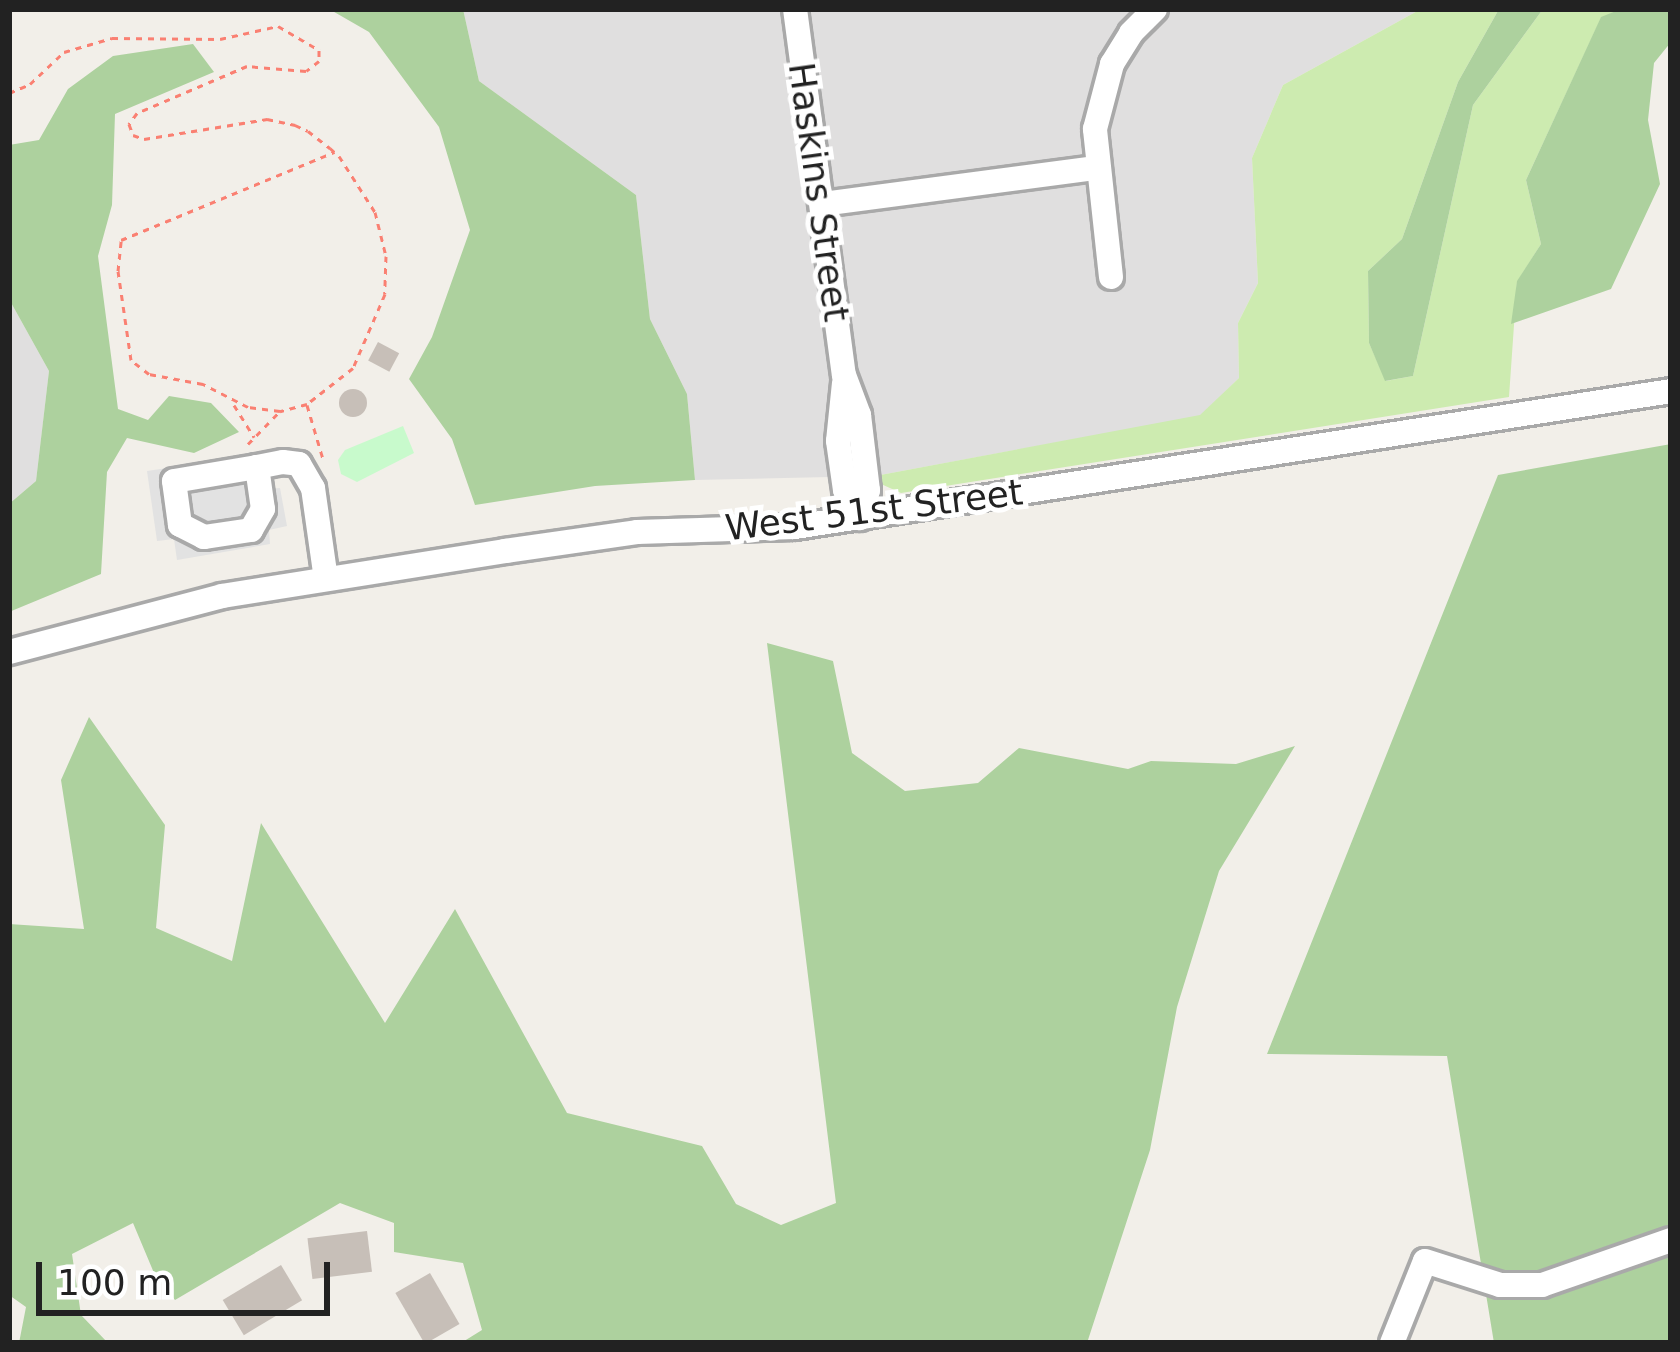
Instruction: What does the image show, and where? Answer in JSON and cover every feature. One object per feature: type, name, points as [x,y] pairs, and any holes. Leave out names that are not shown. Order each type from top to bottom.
[{"type":"street","name":"Haskins Street","points":[[795,9],[844,375],[838,441],[845,490],[860,518]]},
{"type":"street","points":[[1111,278],[1095,128],[1112,64],[1131,32],[1155,9]]},
{"type":"street","points":[[822,204],[1096,168]]},
{"type":"street","name":"West 51st Street","points":[[9,652],[197,602],[611,534],[775,530],[1671,391]]},
{"type":"street","points":[[252,468],[293,463],[309,474],[326,579]]},
{"type":"street","points":[[1392,1343],[1425,1262],[1500,1285],[1542,1285],[1671,1240]]},
{"type":"path","points":[[9,93],[82,44],[157,35],[220,39],[278,26],[314,44],[320,55],[316,66],[299,72],[247,66],[137,113],[130,130],[144,139],[267,119],[296,125],[335,152],[375,212],[386,256],[385,294],[352,368],[307,404],[280,411],[233,404]]},
{"type":"path","points":[[254,437],[233,404],[203,384],[149,374],[131,360],[118,271],[121,240],[335,152]]},
{"type":"path","points":[[252,468],[244,453],[280,411]]},
{"type":"shaded area","points":[[463,9],[1421,9],[1283,85],[1252,158],[1258,283],[1238,323],[1239,378],[1200,416],[875,476],[695,480],[687,394],[650,319],[636,195],[479,81]]},
{"type":"shaded area","points":[[9,299],[49,371],[36,481],[9,504]]},
{"type":"shaded area","points":[[261,454],[269,489],[280,488],[287,526],[269,530],[270,544],[177,560],[174,539],[157,541],[147,471]]},
{"type":"green space","points":[[329,9],[463,9],[479,81],[636,195],[650,319],[687,394],[695,480],[595,486],[475,505],[452,439],[409,379],[432,337],[470,230],[439,127],[369,32]]},
{"type":"green space","points":[[1421,9],[1499,9],[1458,82],[1402,239],[1368,271],[1369,343],[1386,381],[1413,376],[1473,105],[1543,9],[1621,9],[1601,18],[1526,180],[1541,244],[1517,282],[1509,397],[901,493],[881,484],[875,476],[1200,415],[1239,378],[1238,323],[1258,283],[1252,158],[1283,85]]},
{"type":"green space","points":[[1499,9],[1543,9],[1473,105],[1413,376],[1385,381],[1369,343],[1368,271],[1402,239],[1458,82]]},
{"type":"green space","points":[[1621,9],[1671,9],[1671,42],[1654,63],[1648,120],[1660,184],[1611,289],[1511,324],[1517,281],[1541,244],[1526,180],[1601,17]]},
{"type":"green space","points":[[193,44],[214,72],[115,114],[112,205],[98,256],[118,409],[148,420],[169,396],[211,403],[239,432],[194,453],[127,438],[107,472],[101,574],[9,612],[9,504],[36,481],[49,371],[9,299],[9,145],[39,140],[68,89],[113,56]]},
{"type":"green space","points":[[403,426],[414,453],[357,482],[341,474],[338,460],[345,450]]},
{"type":"green space","points":[[1671,444],[1671,1343],[1494,1343],[1447,1056],[1267,1054],[1498,475]]},
{"type":"green space","points":[[767,643],[833,661],[852,753],[905,791],[978,783],[1019,748],[1128,769],[1151,761],[1236,764],[1295,746],[1219,871],[1177,1007],[1150,1150],[1087,1343],[461,1343],[482,1330],[463,1263],[394,1252],[394,1223],[340,1203],[175,1300],[154,1273],[133,1223],[72,1254],[81,1315],[108,1343],[19,1343],[26,1307],[9,1295],[9,924],[84,929],[61,780],[89,717],[165,825],[156,928],[232,961],[261,823],[385,1023],[455,909],[567,1113],[702,1146],[736,1204],[781,1225],[836,1203]]},
{"type":"building","points":[[378,342],[399,353],[389,372],[368,361]]},
{"type":"building","points":[[353,389],[363,393],[367,403],[363,413],[353,417],[343,413],[339,403],[343,393]]},
{"type":"building","points":[[367,1231],[372,1272],[312,1279],[307,1238]]},
{"type":"building","points":[[281,1265],[302,1300],[244,1335],[223,1300]]},
{"type":"building","points":[[430,1273],[460,1324],[424,1343],[395,1293]]}]
